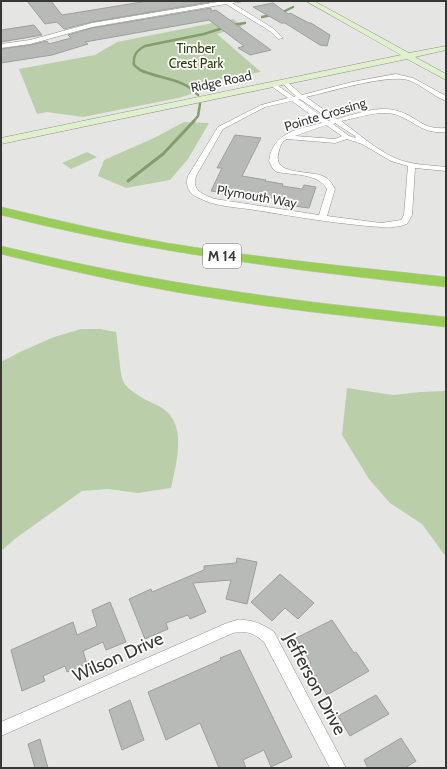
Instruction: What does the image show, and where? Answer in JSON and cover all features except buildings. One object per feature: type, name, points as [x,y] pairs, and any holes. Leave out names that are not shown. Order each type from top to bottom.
[{"type":"highway","name":"M 14","points":[[1,210],[94,233],[191,251],[295,266],[446,282]]},
{"type":"highway","points":[[1,250],[89,271],[175,287],[266,301],[446,322]]},
{"type":"street","points":[[228,1],[272,30],[280,38]]},
{"type":"street","points":[[1,46],[40,39],[92,25],[228,1],[244,1]]},
{"type":"street","points":[[309,1],[446,77]]},
{"type":"street","name":"Ridge Road","points":[[1,140],[446,48]]},
{"type":"street","name":"Plymouth Way","points":[[412,165],[408,215],[404,222],[394,225],[322,218],[213,201],[196,194],[192,189],[190,182],[220,128],[256,109],[301,96],[396,76],[411,79],[446,99]]},
{"type":"street","points":[[283,81],[301,96],[357,135],[366,144]]},
{"type":"street","points":[[272,84],[291,99],[347,137],[366,144],[393,160],[412,165],[446,169]]},
{"type":"street","name":"Pointe Crossing","points":[[322,218],[331,189],[328,183],[317,177],[285,172],[276,167],[273,162],[279,143],[286,137],[327,124],[378,111],[388,110],[399,113],[427,129],[438,131],[446,130]]},
{"type":"street","points":[[286,137],[335,141],[347,137]]},
{"type":"street","name":"Wilson Drive","points":[[1,729],[232,627],[252,626]]},
{"type":"street","name":"Jefferson Drive","points":[[252,626],[263,631],[269,637],[338,768]]},
{"type":"green space","name":"Timber Crest Park","points":[[233,19],[243,26],[217,34],[261,72],[217,80],[222,85],[178,98],[83,117],[47,112],[37,114],[19,69],[95,55],[117,42]]},
{"type":"green space","points":[[184,122],[209,123],[188,159],[170,180],[126,188],[98,176],[104,160],[154,138]]},
{"type":"green space","points":[[87,152],[97,157],[71,169],[62,163]]},
{"type":"green space","points":[[81,329],[100,329],[116,332],[121,372],[124,383],[130,390],[165,410],[172,418],[176,426],[178,447],[171,488],[138,493],[108,489],[82,491],[16,538],[1,551],[1,362],[54,337]]},
{"type":"green space","points":[[347,388],[393,395],[446,391],[446,557],[422,524],[390,503],[369,479],[342,435]]},
{"type":"waterway","points":[[281,13],[293,7]]},
{"type":"waterway","points":[[262,17],[272,15]]},
{"type":"waterway","points":[[232,25],[245,23]]},
{"type":"waterway","points":[[198,95],[185,85],[140,70],[134,65],[135,56],[137,52],[145,46],[204,34],[226,27]]},
{"type":"waterway","points":[[193,122],[198,116],[200,104]]},
{"type":"waterway","points":[[128,181],[163,154],[194,121]]}]
